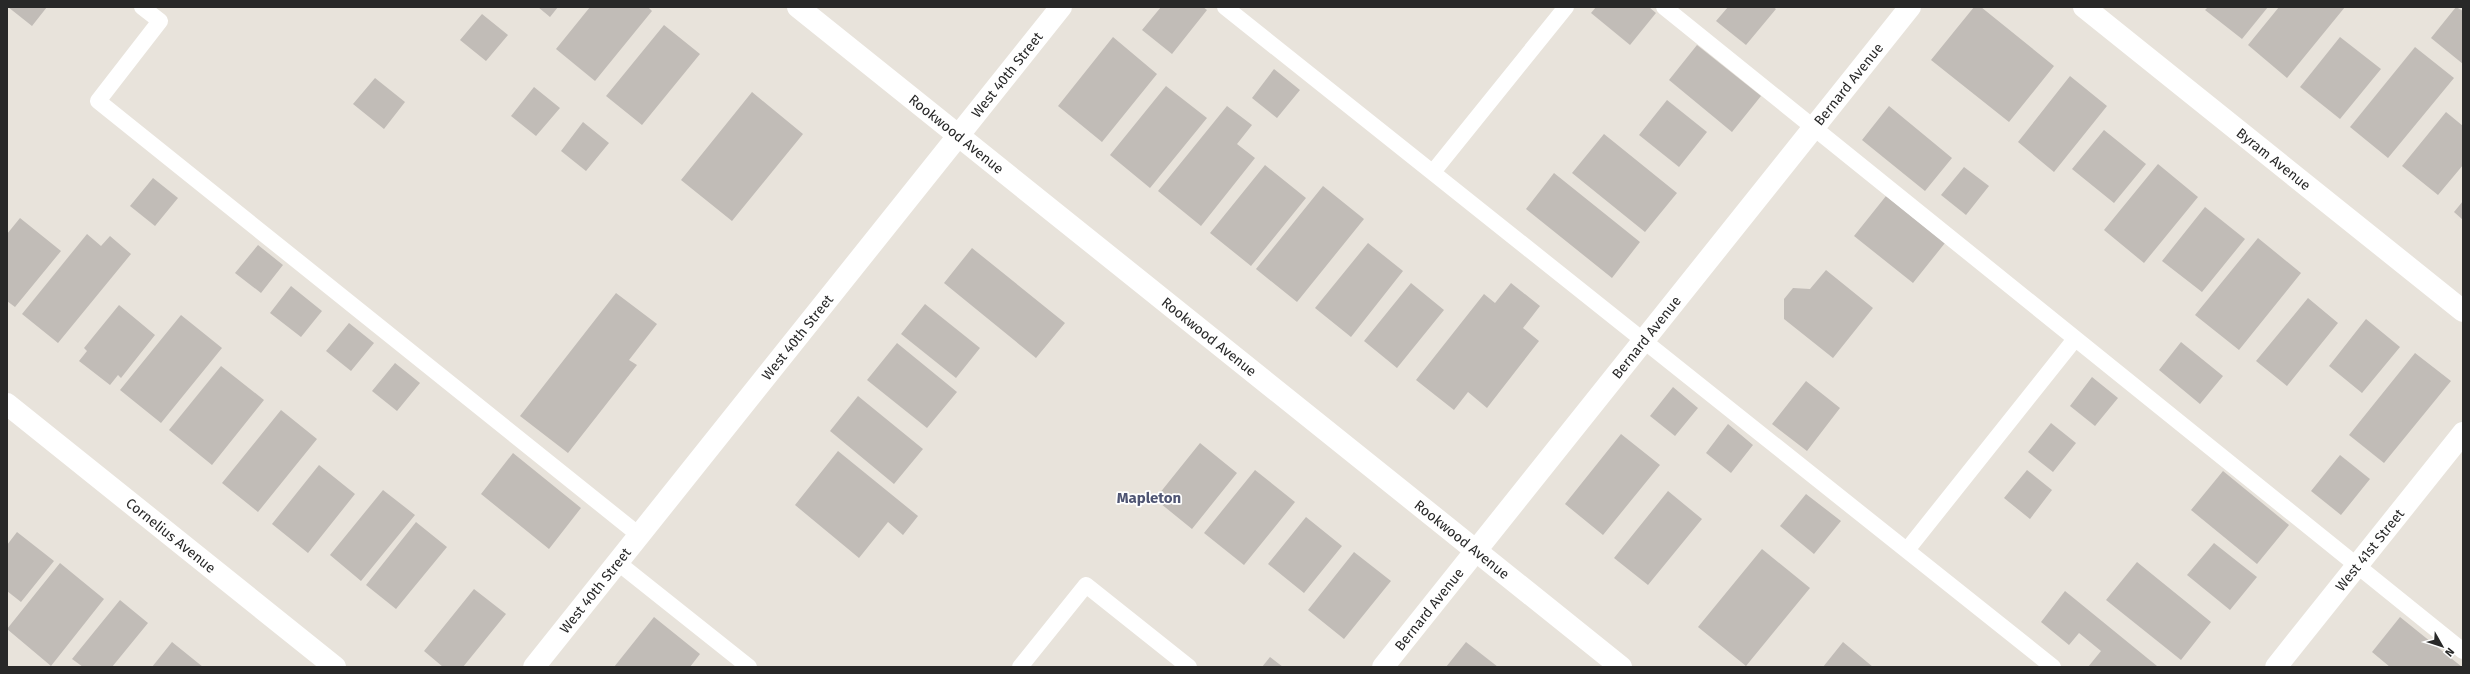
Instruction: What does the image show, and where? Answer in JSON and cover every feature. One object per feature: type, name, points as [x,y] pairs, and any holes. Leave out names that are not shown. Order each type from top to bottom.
[{"type":"street","name":"Rookwood Avenue","points":[[798,7],[1621,667]]},
{"type":"street","name":"West 40th Street","points":[[534,667],[1061,7]]},
{"type":"street","name":"Bernard Avenue","points":[[1383,667],[1910,7]]},
{"type":"street","name":"Byram Avenue","points":[[2084,7],[2463,311]]},
{"type":"street","name":"Cornelius Avenue","points":[[7,404],[335,667]]},
{"type":"street","name":"West 41st Street","points":[[2276,667],[2463,433]]},
{"type":"lane","points":[[142,7],[160,21],[98,101],[639,535]]},
{"type":"lane","points":[[1224,7],[2053,667]]},
{"type":"lane","points":[[1433,172],[1566,7]]},
{"type":"lane","points":[[1664,7],[2463,650]]},
{"type":"lane","points":[[1907,550],[2075,339]]},
{"type":"lane","points":[[617,562],[749,667]]},
{"type":"lane","points":[[1020,667],[1086,585],[1189,667]]},
{"type":"building","points":[[8,7],[47,7],[32,26]]},
{"type":"building","points":[[538,7],[558,7],[550,17]]},
{"type":"building","points":[[590,7],[648,7],[652,11],[595,81],[556,49]]},
{"type":"building","points":[[1161,7],[1203,7],[1207,10],[1172,54],[1142,30]]},
{"type":"building","points":[[1596,7],[1649,7],[1656,13],[1630,45],[1591,13]]},
{"type":"building","points":[[1728,7],[1773,7],[1776,9],[1746,45],[1716,21]]},
{"type":"building","points":[[1974,7],[1981,7],[2054,66],[2009,122],[1931,60]]},
{"type":"building","points":[[2208,7],[2268,7],[2242,39],[2205,10]]},
{"type":"building","points":[[2279,7],[2345,7],[2287,78],[2248,45]]},
{"type":"building","points":[[2456,7],[2463,11],[2463,64],[2431,38]]},
{"type":"building","points":[[482,14],[508,35],[486,61],[460,40]]},
{"type":"building","points":[[664,25],[700,54],[642,125],[606,96]]},
{"type":"building","points":[[1113,37],[1157,74],[1102,142],[1058,106]]},
{"type":"building","points":[[2340,37],[2381,69],[2340,119],[2300,87]]},
{"type":"building","points":[[1697,45],[1761,96],[1732,132],[1669,80]]},
{"type":"building","points":[[2415,47],[2454,78],[2388,158],[2350,127]]},
{"type":"building","points":[[1274,69],[1300,90],[1277,118],[1252,98]]},
{"type":"building","points":[[2070,76],[2107,106],[2054,172],[2018,142]]},
{"type":"building","points":[[375,78],[405,102],[384,129],[353,104]]},
{"type":"building","points":[[1166,86],[1207,118],[1150,188],[1110,155]]},
{"type":"building","points":[[534,87],[560,108],[536,136],[511,116]]},
{"type":"building","points":[[752,92],[803,134],[732,221],[681,180]]},
{"type":"building","points":[[1667,100],[1707,132],[1679,167],[1639,135]]},
{"type":"building","points":[[1227,106],[1252,125],[1237,144],[1255,158],[1201,226],[1158,191]]},
{"type":"building","points":[[1889,106],[1952,158],[1925,191],[1862,140]]},
{"type":"building","points":[[2446,112],[2463,126],[2463,165],[2438,195],[2402,166]]},
{"type":"building","points":[[583,122],[609,143],[586,171],[561,151]]},
{"type":"building","points":[[2104,130],[2146,164],[2114,203],[2072,169]]},
{"type":"building","points":[[1604,134],[1677,193],[1645,232],[1572,173]]},
{"type":"building","points":[[2158,164],[2198,197],[2144,263],[2104,230]]},
{"type":"building","points":[[1265,165],[1306,198],[1251,266],[1210,233]]},
{"type":"building","points":[[1964,167],[1989,186],[1966,215],[1941,195]]},
{"type":"building","points":[[1554,173],[1640,242],[1612,278],[1526,209]]},
{"type":"building","points":[[153,178],[178,198],[155,226],[130,206]]},
{"type":"building","points":[[1323,186],[1364,219],[1297,302],[1256,269]]},
{"type":"building","points":[[1886,196],[1945,243],[1913,283],[1854,236]]},
{"type":"building","points":[[2463,201],[2463,220],[2454,212]]},
{"type":"building","points":[[2205,207],[2245,239],[2202,292],[2162,261]]},
{"type":"building","points":[[20,218],[61,251],[15,307],[7,301],[7,234]]},
{"type":"building","points":[[87,234],[101,246],[110,236],[131,254],[58,343],[22,314]]},
{"type":"building","points":[[2258,238],[2301,273],[2239,350],[2195,315]]},
{"type":"building","points":[[1368,243],[1403,271],[1351,337],[1315,308]]},
{"type":"building","points":[[258,245],[283,265],[261,293],[235,273]]},
{"type":"building","points":[[972,248],[1065,323],[1036,358],[944,283]]},
{"type":"building","points":[[1826,270],[1873,308],[1833,358],[1784,319],[1784,299],[1793,288],[1810,289]]},
{"type":"building","points":[[1411,283],[1444,310],[1397,368],[1364,341]]},
{"type":"building","points":[[1511,283],[1540,306],[1523,328],[1539,341],[1487,408],[1468,392],[1454,410],[1416,380],[1484,294],[1495,303]]},
{"type":"building","points":[[291,286],[322,311],[301,337],[270,313]]},
{"type":"building","points":[[616,293],[657,324],[629,360],[637,365],[568,453],[520,416]]},
{"type":"building","points":[[2308,298],[2338,323],[2287,386],[2256,361]]},
{"type":"building","points":[[925,304],[980,348],[956,378],[901,334]]},
{"type":"building","points":[[119,305],[155,335],[121,378],[118,375],[110,385],[79,361],[87,351],[84,348]]},
{"type":"building","points":[[181,315],[222,348],[161,423],[120,390]]},
{"type":"building","points":[[2366,319],[2400,347],[2362,393],[2329,366]]},
{"type":"building","points":[[349,323],[374,343],[351,371],[326,351]]},
{"type":"building","points":[[2181,342],[2223,376],[2200,404],[2159,370]]},
{"type":"building","points":[[897,343],[957,392],[927,428],[867,380]]},
{"type":"building","points":[[2415,353],[2451,381],[2384,463],[2349,435]]},
{"type":"building","points":[[395,363],[420,383],[397,411],[372,391]]},
{"type":"building","points":[[221,366],[264,400],[212,465],[169,430]]},
{"type":"building","points":[[2092,377],[2118,398],[2095,426],[2070,406]]},
{"type":"building","points":[[1806,381],[1840,408],[1807,451],[1772,424]]},
{"type":"building","points":[[1673,387],[1698,408],[1675,436],[1650,416]]},
{"type":"building","points":[[858,396],[923,449],[894,484],[830,431]]},
{"type":"building","points":[[281,410],[317,439],[258,512],[222,483]]},
{"type":"building","points":[[2051,423],[2076,443],[2053,472],[2028,452]]},
{"type":"building","points":[[1728,424],[1753,445],[1731,473],[1706,453]]},
{"type":"building","points":[[1621,434],[1660,465],[1603,535],[1565,504]]},
{"type":"building","points":[[1200,443],[1237,473],[1192,529],[1155,499]]},
{"type":"building","points":[[838,451],[918,516],[903,535],[888,522],[859,558],[795,505]]},
{"type":"building","points":[[513,453],[581,508],[549,549],[481,494]]},
{"type":"building","points":[[2340,455],[2370,479],[2341,515],[2311,491]]},
{"type":"building","points":[[319,465],[355,494],[308,553],[272,524]]},
{"type":"building","points":[[1255,470],[1295,502],[1244,565],[1204,533]]},
{"type":"building","points":[[2027,470],[2052,490],[2030,519],[2004,498]]},
{"type":"building","points":[[2223,471],[2289,525],[2257,564],[2191,510]]},
{"type":"building","points":[[383,490],[415,515],[361,581],[330,555]]},
{"type":"building","points":[[1668,491],[1702,519],[1648,585],[1614,558]]},
{"type":"building","points":[[1806,494],[1841,521],[1814,554],[1780,526]]},
{"type":"building","points":[[1306,517],[1342,546],[1304,593],[1268,564]]},
{"type":"building","points":[[416,522],[447,547],[396,609],[366,585]]},
{"type":"building","points":[[17,532],[54,561],[21,602],[7,591],[7,545]]},
{"type":"building","points":[[2214,543],[2257,577],[2230,610],[2187,575]]},
{"type":"building","points":[[1762,549],[1810,588],[1746,666],[1698,627]]},
{"type":"building","points":[[1354,552],[1391,581],[1344,639],[1308,610]]},
{"type":"building","points":[[2137,562],[2211,622],[2181,660],[2106,600]]},
{"type":"building","points":[[60,563],[104,599],[51,666],[7,629]]},
{"type":"building","points":[[474,589],[506,614],[463,667],[443,667],[424,651]]},
{"type":"building","points":[[2065,591],[2157,666],[2088,667],[2101,651],[2079,633],[2069,645],[2041,622]]},
{"type":"building","points":[[120,600],[148,623],[112,667],[83,667],[72,659]]},
{"type":"building","points":[[654,617],[700,654],[690,667],[614,667]]},
{"type":"building","points":[[2400,617],[2462,667],[2390,667],[2372,652]]},
{"type":"building","points":[[172,642],[203,667],[152,667]]},
{"type":"building","points":[[1466,642],[1498,667],[1446,667]]},
{"type":"building","points":[[1843,642],[1873,667],[1823,667]]},
{"type":"building","points":[[1270,657],[1283,667],[1262,667]]},
{"type":"district","name":"Mapleton","points":[[1149,498]]}]
